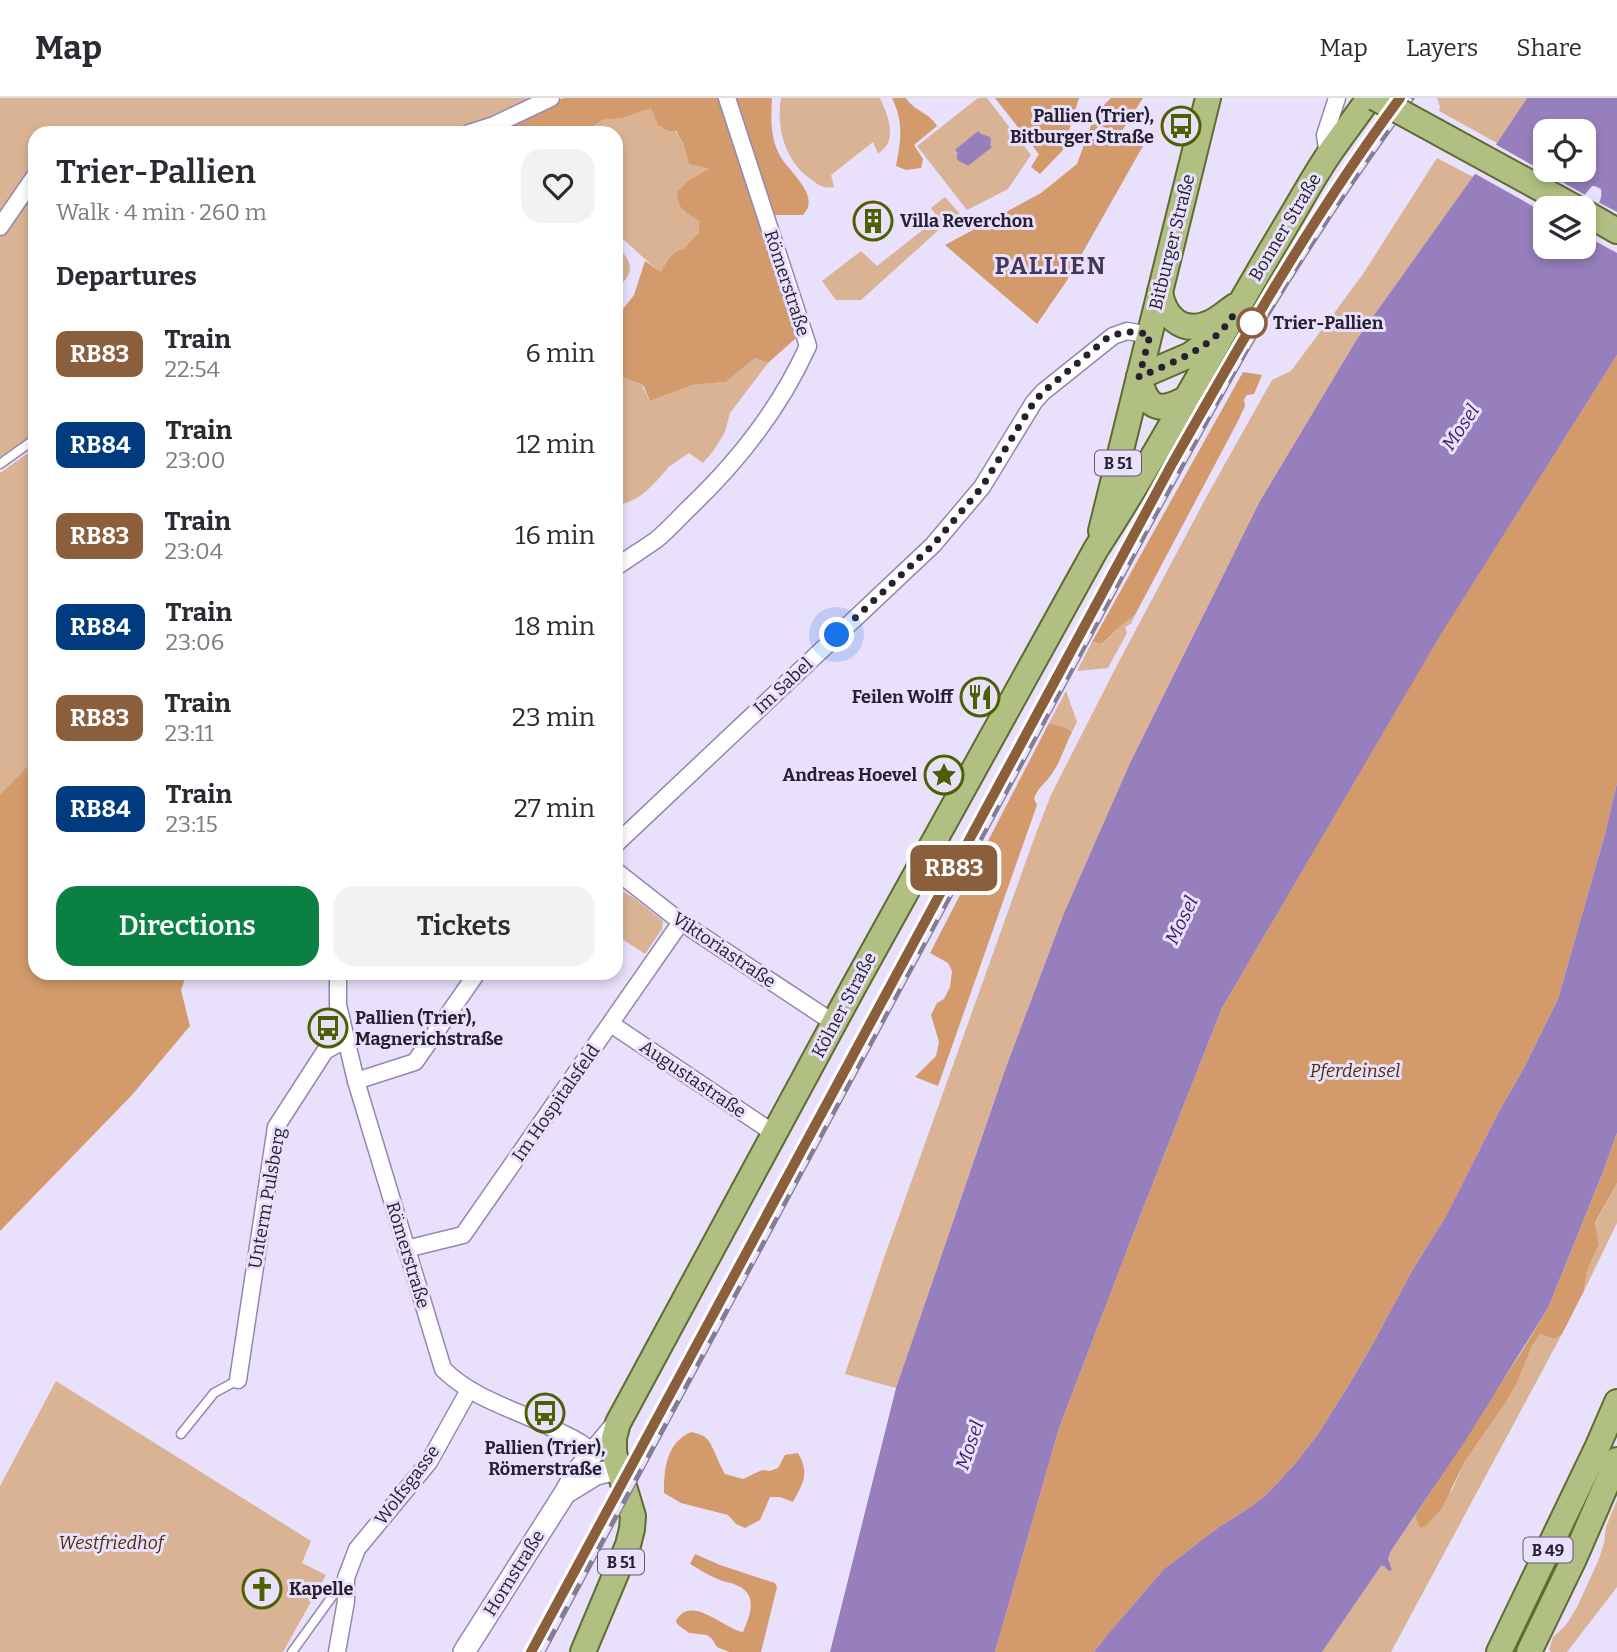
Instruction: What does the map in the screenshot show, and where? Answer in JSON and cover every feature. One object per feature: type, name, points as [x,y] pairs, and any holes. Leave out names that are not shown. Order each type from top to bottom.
[{"type":"main road","name":"Bitburger Straße","points":[[1096,549],[1208,98]]},
{"type":"main road","name":"Bonner Straße","points":[[1096,549],[1189,397],[1226,327],[1328,156],[1369,98]]},
{"type":"main road","points":[[1375,98],[1554,196]]},
{"type":"main road","points":[[1596,219],[1617,230]]},
{"type":"main road","points":[[1160,292],[1167,313],[1189,327],[1206,325],[1241,301]]},
{"type":"main road","points":[[1189,397],[1171,405],[1160,407],[1152,404],[1146,398],[1139,377],[1189,355],[1213,340],[1226,327]]},
{"type":"main road","name":"Kölner Straße","points":[[602,1465],[613,1448],[618,1423],[834,1023],[1096,549]]},
{"type":"main road","name":"B 49","points":[[1499,1652],[1617,1402]]},
{"type":"main road","name":"B 49","points":[[1529,1652],[1574,1559],[1617,1460]]},
{"type":"main road","name":"B 51","points":[[583,1652],[628,1545],[632,1529],[630,1506],[602,1465]]},
{"type":"street","points":[[491,126],[551,98]]},
{"type":"street","name":"Römerstraße","points":[[623,562],[658,538],[700,498],[737,456],[771,414],[808,346],[727,98]]},
{"type":"street","points":[[1328,156],[1325,135],[1338,98]]},
{"type":"street","points":[[0,227],[28,186]]},
{"type":"street","name":"Im Sabel","points":[[623,837],[933,545],[982,487],[1034,402],[1043,392],[1106,339],[1127,331],[1150,335]]},
{"type":"street","name":"Viktoriastraße","points":[[623,877],[681,922],[834,1023]]},
{"type":"street","name":"Im Hospitalsfeld","points":[[406,1249],[463,1235],[681,922]]},
{"type":"street","name":"Römerstraße","points":[[338,980],[338,1005],[356,1081],[443,1369],[469,1391],[540,1421],[585,1445],[602,1465]]},
{"type":"street","points":[[356,1081],[415,1062],[472,980]]},
{"type":"street","name":"Augustastraße","points":[[611,1024],[775,1134]]},
{"type":"street","name":"Unterm Pulsberg","points":[[239,1380],[276,1127],[325,1051],[345,1040]]},
{"type":"street","name":"Wolfsgasse","points":[[337,1652],[346,1601],[346,1578],[357,1549],[429,1462],[469,1391]]},
{"type":"street","name":"Hornstraße","points":[[464,1652],[565,1493],[602,1465]]},
{"type":"street","points":[[1542,1652],[1544,1621]]},
{"type":"lane","points":[[0,464],[28,444]]},
{"type":"lane","points":[[181,1434],[215,1393],[239,1380]]},
{"type":"lane","name":"Wolfsgasse","points":[[292,1652],[346,1578]]},
{"type":"green space","points":[[0,98],[551,98],[485,126],[28,126],[28,444],[0,464]]},
{"type":"green space","points":[[564,98],[719,98],[796,338],[768,363],[755,358],[726,382],[692,385],[650,401],[641,384],[623,378],[623,309],[634,295],[645,261],[661,272],[673,255],[684,249],[698,233],[700,221],[683,210],[677,192],[689,180],[709,169],[689,164],[683,143],[676,131],[669,131],[658,125],[651,108],[623,118],[602,120],[593,126],[505,126]]},
{"type":"green space","points":[[735,98],[772,98],[772,126],[776,147],[809,200],[803,215],[774,215]]},
{"type":"green space","points":[[781,98],[880,98],[889,121],[889,140],[878,154],[873,142],[831,175],[834,187],[820,186],[801,171],[788,152],[781,131]]},
{"type":"green space","points":[[892,98],[906,98],[937,126],[914,145],[923,159],[921,168],[906,170],[896,166],[900,132]]},
{"type":"green space","points":[[978,98],[987,98],[1031,155],[1008,189],[967,210],[917,146]]},
{"type":"green space","points":[[995,98],[1079,98],[1063,150],[1040,174],[1031,167],[1039,154]]},
{"type":"green space","points":[[1111,98],[1143,98],[1120,134],[1143,146],[1066,282],[1037,324],[945,245],[1041,193],[1077,164],[1095,114]]},
{"type":"green space","points":[[1437,98],[1527,98],[1497,143],[1439,111]]},
{"type":"green space","points":[[652,107],[669,130],[675,131],[683,143],[689,164],[710,169],[689,180],[683,211],[700,221],[699,229],[691,243],[661,272],[623,239],[623,126],[593,126],[602,120],[623,118]]},
{"type":"green space","points":[[1437,158],[1473,177],[1357,339],[1260,501],[1130,763],[1064,913],[1006,1067],[896,1388],[845,1374],[884,1258],[1051,795],[1208,494],[1272,380],[1291,371],[1363,274]]},
{"type":"green space","points":[[945,197],[960,214],[861,300],[836,300],[822,281],[861,251],[877,266],[938,218],[931,208]]},
{"type":"green space","points":[[623,254],[630,267],[623,282]]},
{"type":"green space","name":"Pferdeinsel","points":[[1617,355],[1617,783],[1558,999],[1445,1218],[1413,1269],[1347,1388],[1318,1434],[1294,1465],[1266,1495],[1164,1569],[1094,1652],[995,1652],[1059,1428],[1222,1008],[1441,633]]},
{"type":"green space","points":[[755,358],[768,363],[730,413],[725,432],[703,463],[689,453],[667,468],[651,487],[638,497],[623,503],[623,378],[641,384],[650,401],[692,385],[726,382]]},
{"type":"green space","points":[[1243,372],[1262,375],[1254,394],[1247,395],[1244,399],[1245,406],[1237,423],[1135,615],[1102,644],[1092,642]]},
{"type":"green space","points":[[28,453],[28,765],[0,795],[0,473]]},
{"type":"green space","points":[[1135,615],[1131,624],[1125,627],[1127,633],[1108,668],[1077,671],[1092,642],[1103,644]]},
{"type":"green space","points":[[1066,691],[1077,722],[1072,732],[1049,723]]},
{"type":"green space","points":[[1049,723],[1072,732],[1060,760],[1035,795],[1037,805],[938,1086],[915,1077],[936,1056],[939,1042],[931,1015],[950,987],[952,971],[948,963],[930,953]]},
{"type":"green space","points":[[28,765],[28,980],[185,980],[181,990],[190,1026],[132,1095],[0,1231],[0,795]]},
{"type":"green space","points":[[623,893],[634,898],[663,921],[662,929],[645,954],[623,940]]},
{"type":"green space","points":[[1617,1133],[1617,1183],[1595,1223],[1599,1244],[1587,1271],[1584,1291],[1562,1334],[1555,1339],[1540,1334],[1532,1346],[1517,1383],[1465,1461],[1442,1508],[1426,1526],[1420,1528],[1415,1516],[1548,1308]]},
{"type":"green space","points":[[1617,1183],[1617,1223],[1584,1291],[1587,1271],[1599,1244],[1595,1224]]},
{"type":"green space","points":[[1540,1334],[1555,1339],[1562,1334],[1391,1652],[1322,1652],[1381,1566],[1385,1567],[1391,1551],[1415,1516],[1420,1528],[1452,1490],[1465,1461],[1517,1383],[1532,1346]]},
{"type":"green space","name":"Westfriedhof","points":[[56,1381],[311,1541],[302,1563],[326,1575],[283,1652],[0,1652],[0,1486]]},
{"type":"green space","points":[[691,1432],[708,1440],[725,1474],[743,1479],[762,1470],[778,1468],[785,1455],[798,1453],[804,1473],[793,1502],[780,1497],[770,1497],[760,1520],[745,1528],[736,1524],[728,1515],[681,1503],[664,1493],[666,1466],[671,1450]]},
{"type":"green space","points":[[1617,1500],[1617,1587],[1567,1652],[1551,1652],[1549,1650],[1553,1637],[1566,1625],[1577,1607],[1599,1559],[1606,1527]]},
{"type":"green space","points":[[695,1554],[775,1583],[777,1587],[761,1652],[729,1652],[717,1647],[707,1635],[689,1633],[677,1624],[676,1621],[682,1613],[699,1612],[743,1632],[750,1612],[748,1594],[736,1585],[690,1564]]},
{"type":"water","name":"Mosel","points":[[1527,98],[1617,98],[1617,355],[1441,634],[1222,1008],[1059,1428],[995,1652],[830,1652],[896,1388],[1006,1067],[1064,913],[1130,763],[1260,501],[1357,339]]},
{"type":"water","points":[[978,131],[990,137],[992,147],[968,166],[958,160],[955,150]]},
{"type":"water","points":[[1617,783],[1617,1133],[1548,1308],[1467,1438],[1391,1551],[1388,1559],[1392,1570],[1381,1566],[1322,1652],[1094,1652],[1164,1569],[1266,1495],[1318,1434],[1347,1388],[1413,1269],[1445,1218],[1558,999]]},
{"type":"pier","points":[[1493,143],[1533,166],[1533,182],[1562,182],[1587,196],[1533,196],[1533,206],[1472,172]]},
{"type":"pier","points":[[1596,201],[1617,212],[1617,253],[1596,242]]},
{"type":"railway","points":[[542,1652],[1231,376],[1314,238],[1411,98]]},
{"type":"railway","points":[[607,1510],[662,1408]]},
{"type":"train","name":"RB83","points":[[531,1652],[1172,464],[1254,320],[1311,227],[1400,98]]},
{"type":"place","name":"Pallien (Trier), Bitburger Straße","points":[[1181,126]]},
{"type":"place","name":"Villa Reverchon","points":[[873,221]]},
{"type":"place","name":"Trier-Pallien","points":[[1252,323]]},
{"type":"place","name":"Feilen Wolff","points":[[980,697]]},
{"type":"place","name":"Andreas Hoevel","points":[[944,775]]},
{"type":"place","name":"Pallien (Trier), Magnerichstraße","points":[[328,1028]]},
{"type":"place","name":"Pallien (Trier), Römerstraße","points":[[545,1413]]},
{"type":"place","name":"Kapelle","points":[[262,1589]]},
{"type":"district","name":"PALLIEN","points":[[1051,266]]},
{"type":"route","points":[[837,635],[933,545],[982,487],[1034,402],[1043,392],[1106,339],[1127,331],[1150,335],[1139,377],[1189,355],[1213,340],[1234,314],[1252,323]]}]
